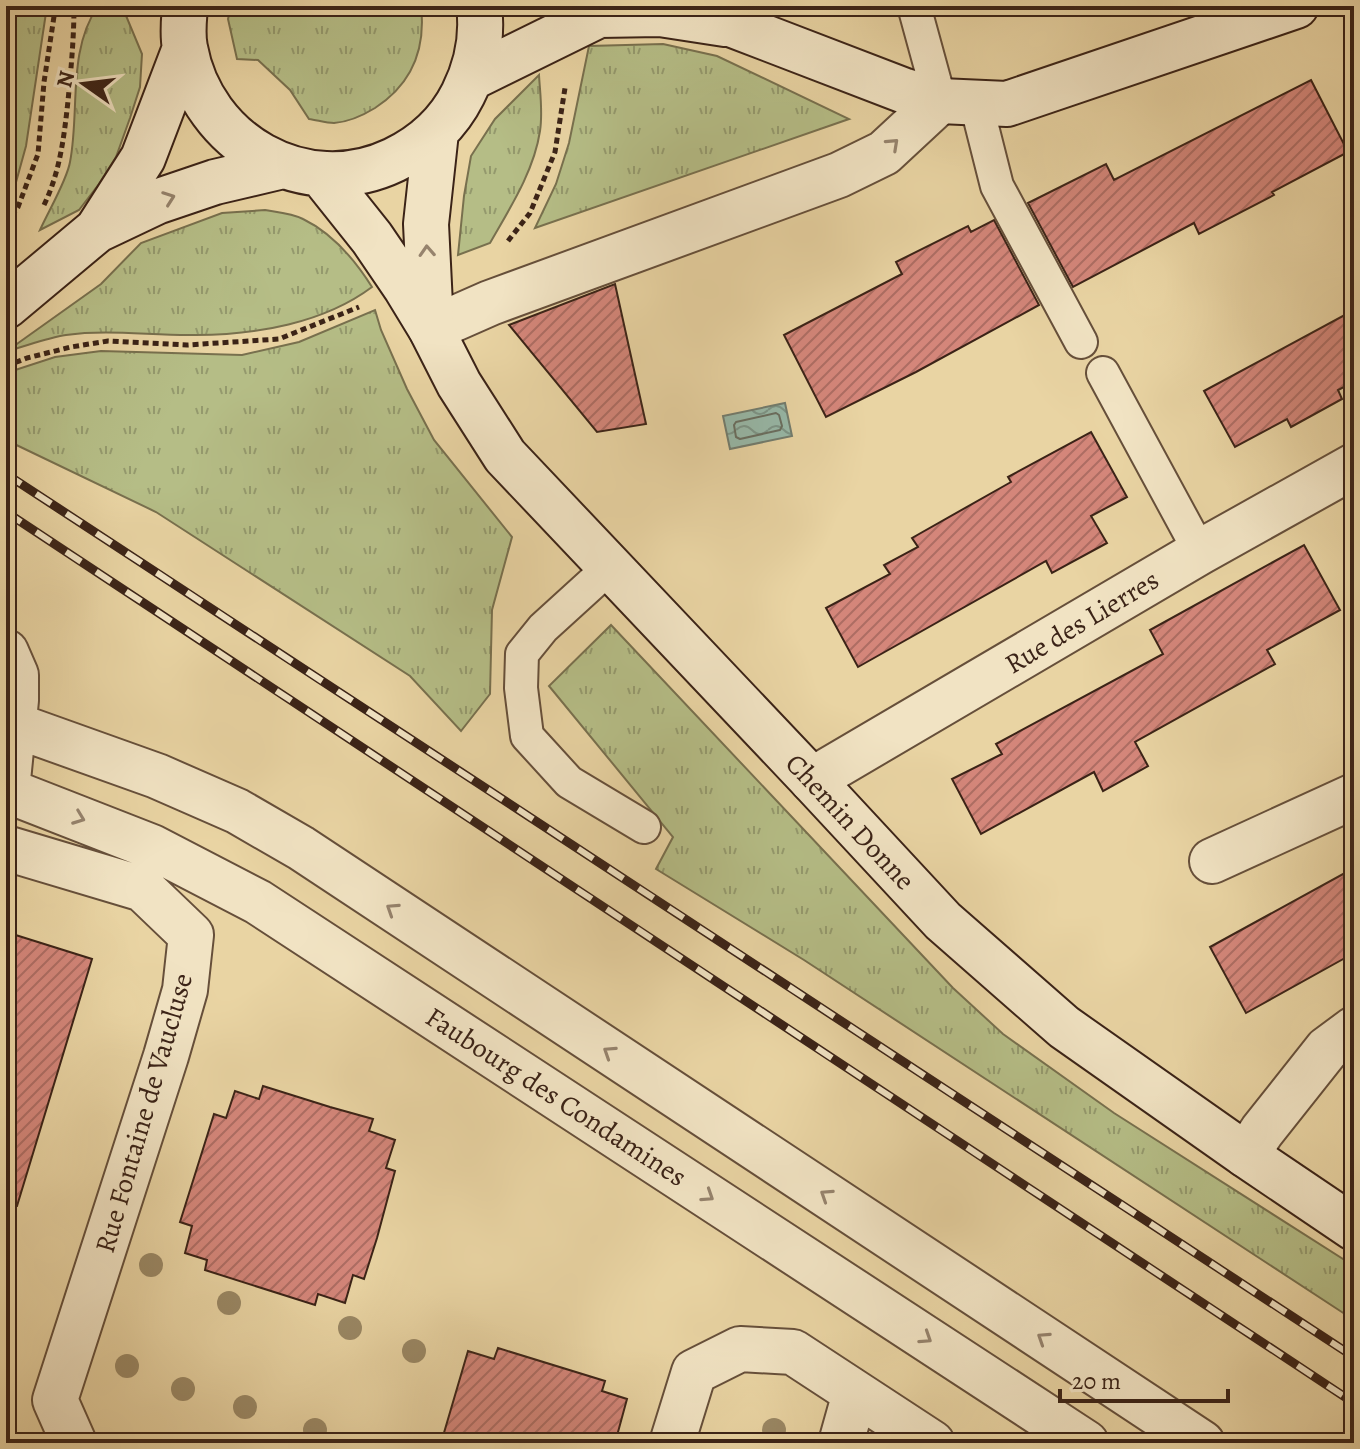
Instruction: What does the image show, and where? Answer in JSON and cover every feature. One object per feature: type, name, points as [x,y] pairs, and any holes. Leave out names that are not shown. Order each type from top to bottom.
[{"type":"street","points":[[6,306],[97,230],[156,202],[215,182],[302,170],[353,173],[383,165],[412,151],[436,132],[456,107],[471,78],[479,49],[479,6]]},
{"type":"street","points":[[694,6],[733,25],[905,91],[958,102],[1007,104],[1296,6]]},
{"type":"street","points":[[471,78],[599,15],[660,14],[733,25]]},
{"type":"street","points":[[179,22],[193,79],[208,108],[229,133],[254,152],[302,170]]},
{"type":"street","points":[[97,230],[143,158],[179,22]]},
{"type":"street","points":[[431,329],[490,303],[839,175],[884,153],[958,102]]},
{"type":"street","name":"Chemin Donne","points":[[431,329],[426,224],[436,132]]},
{"type":"street","name":"Chemin Donne","points":[[302,170],[372,238],[406,288],[459,384],[505,456],[943,921],[1064,1027],[1354,1228]]},
{"type":"street","name":"Rue des Lierres","points":[[812,780],[1200,552],[1354,466]]},
{"type":"street","points":[[6,652],[16,675],[7,790]]},
{"type":"street","points":[[10,724],[157,776],[237,811],[301,848],[1202,1443]]},
{"type":"street","name":"Faubourg des Condamines","points":[[7,790],[152,847],[258,902],[1086,1443]]},
{"type":"street","points":[[1212,861],[1354,796]]},
{"type":"street","name":"Rue Fontaine de Vaucluse","points":[[6,848],[143,889],[191,935],[185,990],[166,1056],[55,1400],[74,1443]]},
{"type":"street","points":[[1246,1155],[1327,1049],[1354,1029]]},
{"type":"street","points":[[672,1443],[694,1372],[740,1349],[793,1352],[932,1443]]},
{"type":"street","points":[[841,1443],[855,1393]]},
{"type":"lane","points":[[914,6],[997,186],[1081,342]]},
{"type":"lane","points":[[1103,373],[1200,552]]},
{"type":"lane","points":[[610,567],[543,628],[522,654],[521,688],[527,736],[569,782],[644,827]]},
{"type":"path","points":[[6,224],[18,207],[38,154],[44,82],[58,6]]},
{"type":"path","points":[[40,214],[52,189],[62,148],[74,6]]},
{"type":"path","points":[[500,252],[530,213],[555,152],[576,25]]},
{"type":"path","points":[[6,366],[71,347],[108,341],[187,345],[279,339],[406,288]]},
{"type":"green space","points":[[6,6],[47,6],[26,146],[13,193],[6,204]]},
{"type":"green space","points":[[98,6],[122,6],[142,54],[140,87],[116,157],[99,184],[79,210],[40,230],[68,169],[73,142],[78,62],[88,24]]},
{"type":"green space","points":[[231,6],[421,6],[421,37],[414,64],[388,99],[355,118],[331,123],[309,119],[290,90],[258,60],[237,59],[228,19]]},
{"type":"green space","points":[[663,44],[717,56],[849,119],[535,228],[556,184],[569,143],[589,46]]},
{"type":"green space","points":[[539,75],[540,131],[527,175],[490,243],[458,255],[471,156],[495,119]]},
{"type":"green space","points":[[265,210],[299,217],[324,232],[350,257],[372,287],[333,310],[265,329],[196,335],[82,333],[7,351],[101,284],[141,243],[222,213]]},
{"type":"green space","points":[[375,310],[407,389],[434,440],[512,537],[492,610],[490,694],[461,731],[410,676],[156,512],[6,440],[6,373],[55,357],[101,351],[242,355],[299,342]]},
{"type":"green space","points":[[611,625],[953,988],[1003,1034],[1114,1113],[1354,1266],[1354,1320],[804,960],[656,869],[673,837],[549,686]]},
{"type":"water","points":[[785,403],[792,436],[730,449],[723,416]]},
{"type":"building","points":[[1311,80],[1348,152],[1199,234],[1194,223],[1073,287],[1028,203],[1106,164],[1114,180]]},
{"type":"building","points":[[994,220],[1039,305],[826,417],[784,335],[902,274],[896,262],[968,226],[971,232]]},
{"type":"building","points":[[615,284],[646,424],[597,432],[509,325]]},
{"type":"building","points":[[1354,310],[1354,382],[1338,390],[1342,399],[1291,427],[1287,419],[1235,447],[1204,391]]},
{"type":"building","points":[[1091,432],[1127,497],[1091,516],[1107,543],[1052,573],[1046,561],[858,667],[826,608],[890,574],[884,565],[918,547],[912,538],[1011,482],[1008,477]]},
{"type":"building","points":[[1304,545],[1340,610],[1267,650],[1275,664],[1135,742],[1148,766],[1103,791],[1094,772],[981,834],[952,779],[1002,754],[996,744],[1163,654],[1150,630]]},
{"type":"building","points":[[1354,868],[1354,953],[1246,1013],[1210,947]]},
{"type":"building","points":[[6,932],[92,959],[17,1206],[6,1205]]},
{"type":"building","points":[[263,1086],[373,1119],[369,1131],[395,1140],[386,1168],[395,1171],[377,1238],[364,1279],[353,1275],[345,1303],[318,1294],[315,1305],[205,1270],[207,1260],[185,1253],[192,1226],[180,1222],[214,1114],[226,1118],[235,1091],[259,1099]]},
{"type":"building","points":[[498,1348],[605,1381],[602,1391],[627,1399],[615,1443],[441,1443],[468,1351],[494,1359]]},
{"type":"railway","points":[[6,474],[1354,1357]]},
{"type":"railway","points":[[6,512],[1354,1403]]}]
